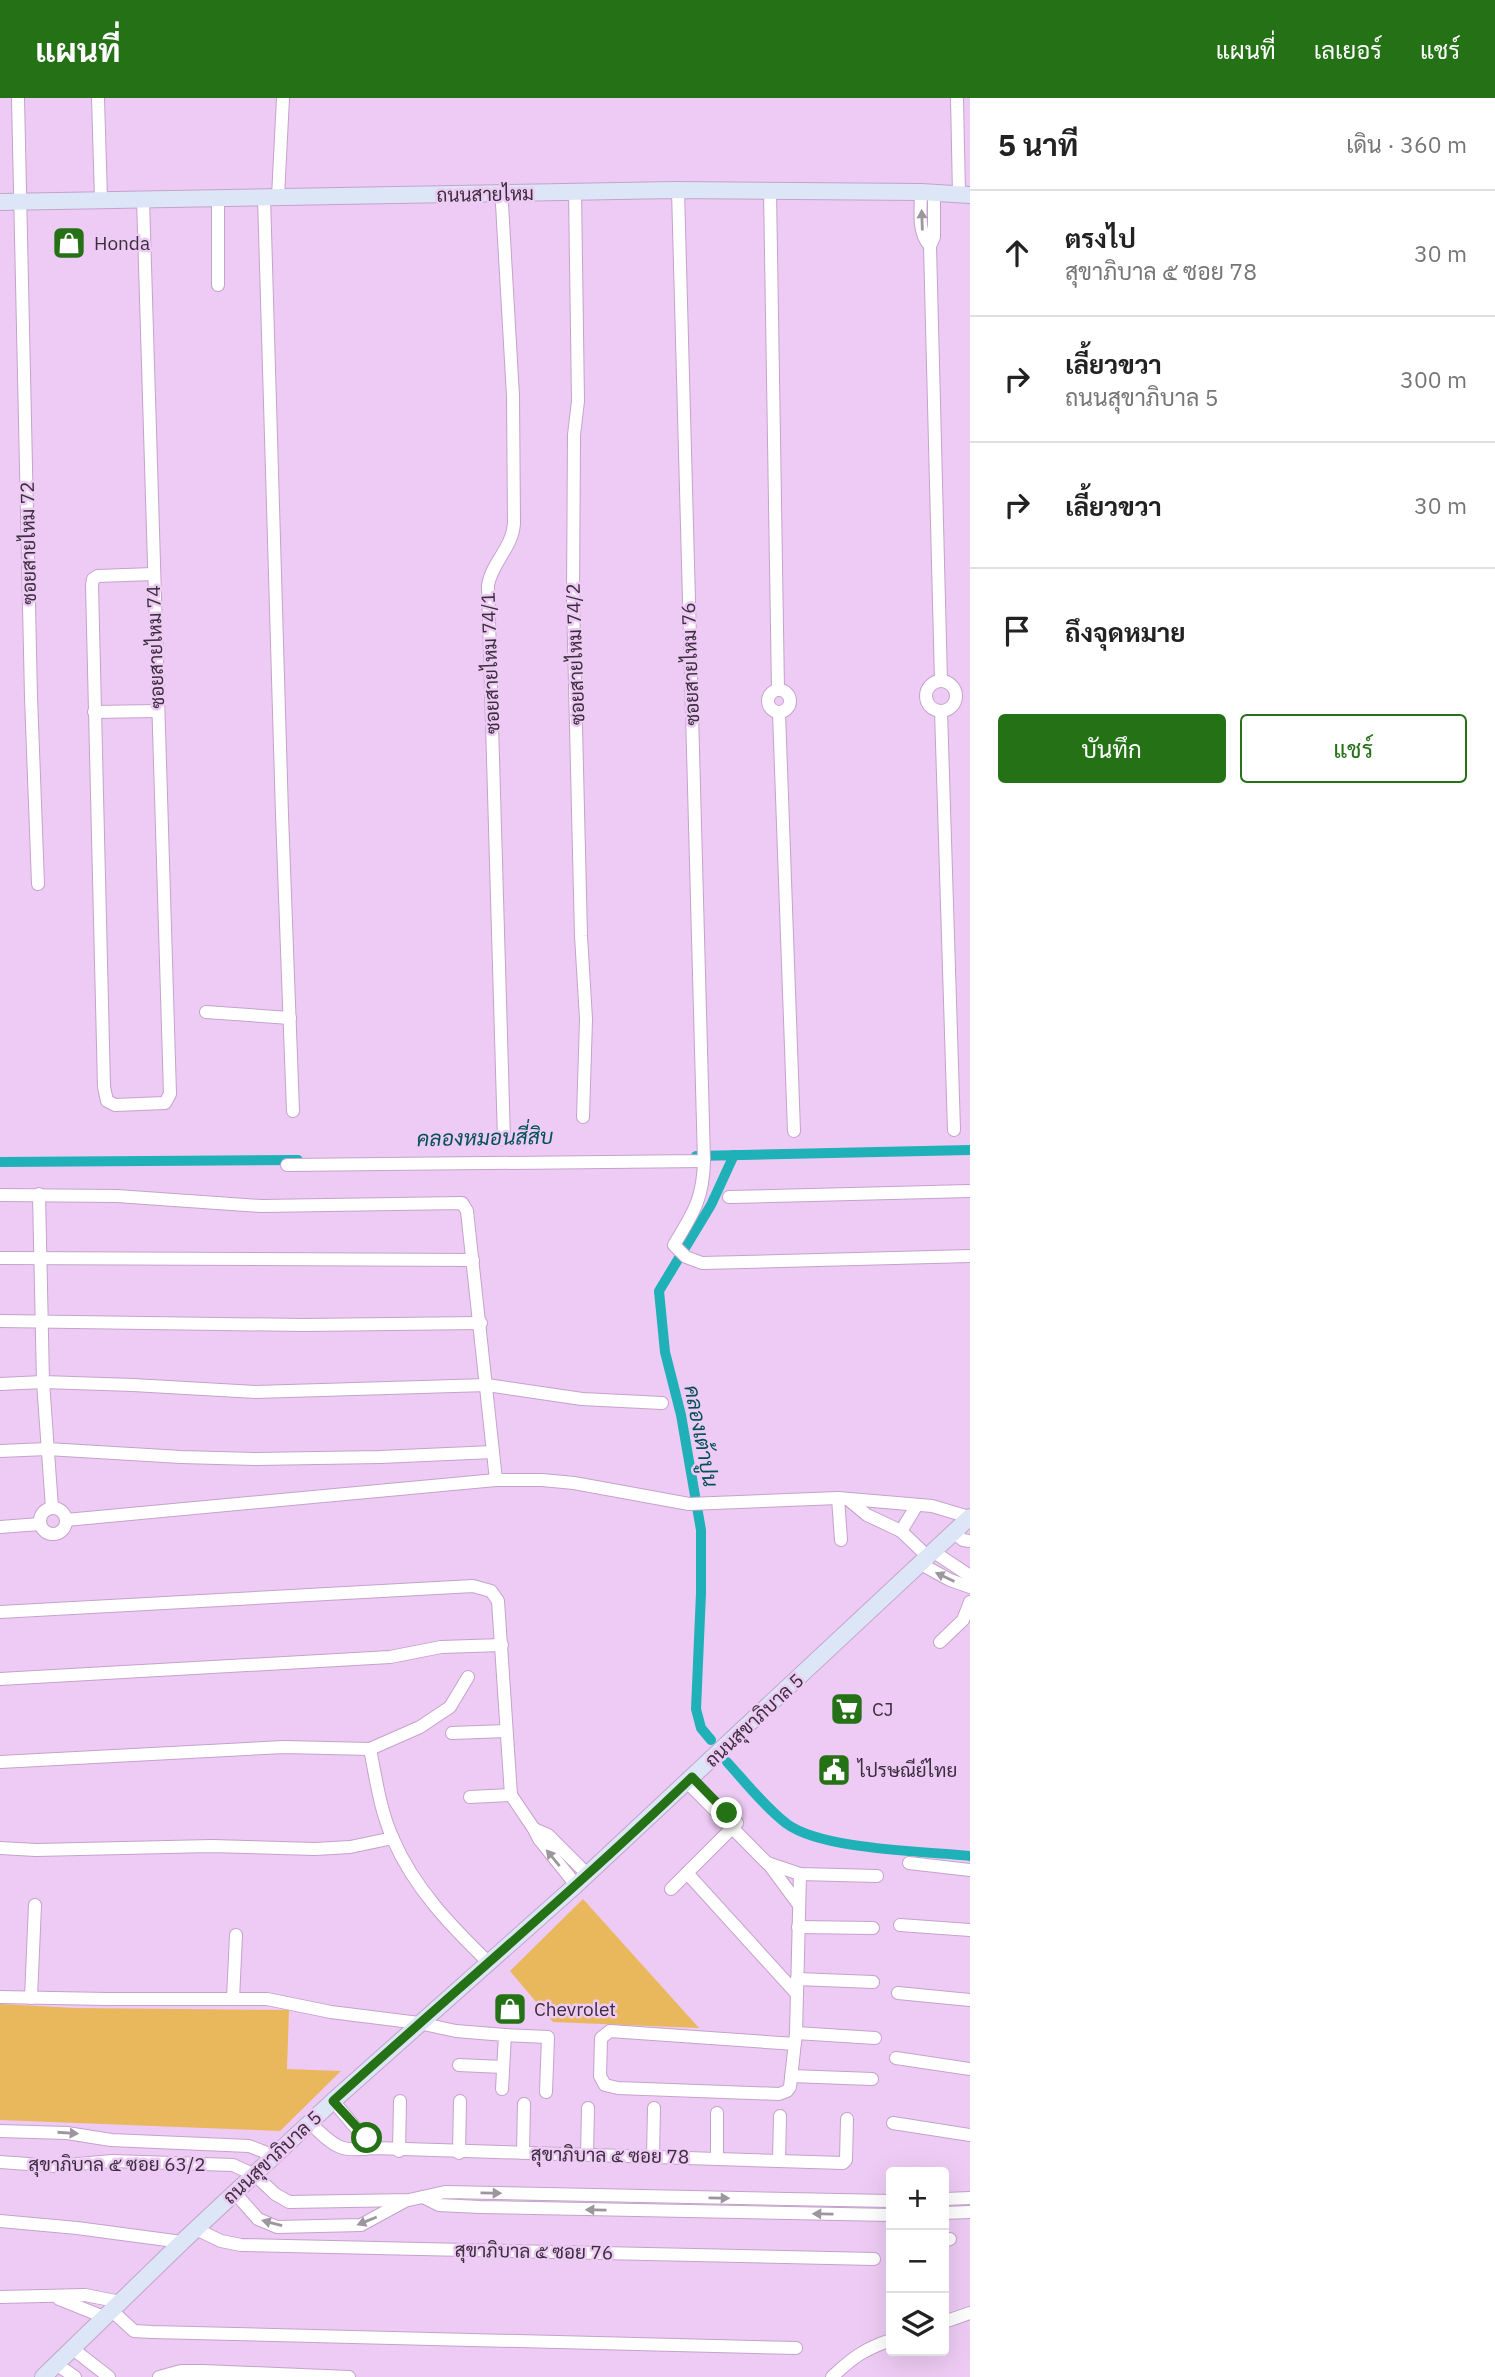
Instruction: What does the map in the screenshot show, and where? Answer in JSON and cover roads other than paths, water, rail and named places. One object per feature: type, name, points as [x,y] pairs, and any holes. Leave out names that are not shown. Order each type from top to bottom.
[{"type":"main road","name":"ถนนสายไหม","points":[[0,202],[678,190],[928,192],[964,195]]},
{"type":"main road","name":"ถนนสุขาภิบาล 5","points":[[43,2377],[333,2101],[582,1880],[970,1517]]},
{"type":"street","name":"ซอยสายไหม 72","points":[[18,98],[38,884]]},
{"type":"street","points":[[98,98],[102,200]]},
{"type":"street","points":[[283,98],[271,197],[282,815],[293,1111]]},
{"type":"street","points":[[957,98],[964,195]]},
{"type":"street","name":"ซอยสายไหม 76","points":[[678,190],[704,1159],[702,1191],[698,1205],[674,1245],[682,1253],[702,1263],[970,1256]]},
{"type":"street","points":[[770,190],[778,690],[786,693],[790,701],[787,709],[779,713],[794,1130]]},
{"type":"street","name":"ซอยสายไหม 74/2","points":[[575,192],[578,401],[574,435],[573,600],[581,936],[586,1020],[583,1117]]},
{"type":"street","points":[[928,192],[922,228],[923,239],[930,246],[941,681]]},
{"type":"street","name":"ซอยสายไหม 74/1","points":[[503,193],[513,396],[514,523],[511,540],[492,570],[488,585],[504,1140]]},
{"type":"street","points":[[218,198],[218,285]]},
{"type":"street","name":"ซอยสายไหม 74","points":[[94,712],[104,1096],[107,1101],[115,1104],[165,1103],[170,1094],[144,199]]},
{"type":"street","points":[[153,574],[99,576],[93,579],[94,712],[157,711]]},
{"type":"street","points":[[941,681],[954,688],[957,697],[953,707],[941,711],[930,707],[925,698],[928,688],[941,681]]},
{"type":"street","points":[[941,711],[954,1130]]},
{"type":"street","points":[[206,1012],[290,1018]]},
{"type":"street","points":[[287,1165],[704,1159]]},
{"type":"street","points":[[729,1197],[970,1191]]},
{"type":"street","points":[[39,1194],[43,1382],[52,1508]]},
{"type":"street","points":[[0,1195],[117,1196],[261,1206],[462,1203],[467,1211],[481,1323],[496,1480]]},
{"type":"street","points":[[0,1258],[473,1260]]},
{"type":"street","points":[[0,1321],[216,1325],[481,1323]]},
{"type":"street","points":[[0,1384],[43,1382],[256,1392],[487,1385],[582,1399],[662,1403]]},
{"type":"street","points":[[0,1451],[47,1449],[255,1459],[493,1452]]},
{"type":"street","points":[[66,1520],[496,1480],[574,1483],[694,1504],[844,1499],[932,1506],[970,1517]]},
{"type":"street","points":[[844,1499],[867,1515],[901,1531],[950,1580],[970,1587]]},
{"type":"street","points":[[841,1540],[844,1499]]},
{"type":"street","points":[[901,1531],[917,1505]]},
{"type":"street","points":[[52,1508],[61,1510],[66,1520],[64,1530],[55,1534],[46,1532],[40,1524],[44,1512],[52,1508]]},
{"type":"street","points":[[0,1527],[40,1524]]},
{"type":"street","points":[[953,1532],[962,1540],[970,1541]]},
{"type":"street","points":[[928,1558],[970,1576]]},
{"type":"street","points":[[0,1612],[473,1587],[491,1591],[498,1601],[512,1795],[539,1839],[582,1880]]},
{"type":"street","points":[[940,1642],[963,1620],[970,1602]]},
{"type":"street","points":[[0,1679],[390,1657],[441,1647],[502,1645]]},
{"type":"street","points":[[0,1762],[284,1747],[370,1749],[420,1727],[450,1707],[468,1677]]},
{"type":"street","points":[[452,1733],[506,1731]]},
{"type":"street","points":[[370,1749],[381,1802],[393,1839],[410,1871],[432,1903],[489,1964]]},
{"type":"street","points":[[689,1780],[767,1863],[799,1905]]},
{"type":"street","points":[[470,1797],[512,1795]]},
{"type":"street","points":[[671,1889],[737,1829]]},
{"type":"street","points":[[0,1848],[36,1850],[212,1846],[315,1849],[349,1847],[393,1839]]},
{"type":"street","points":[[767,1863],[800,1874],[877,1876]]},
{"type":"street","points":[[909,1863],[970,1870]]},
{"type":"street","points":[[687,1873],[796,1993]]},
{"type":"street","points":[[800,1874],[795,2038],[788,2091],[779,2094],[610,2087],[605,2085],[600,2076],[601,2038],[604,2034],[617,2030],[795,2038],[875,2038]]},
{"type":"street","points":[[31,1998],[35,1905]]},
{"type":"street","points":[[900,1925],[970,1930]]},
{"type":"street","points":[[798,1927],[873,1928]]},
{"type":"street","points":[[233,1999],[236,1935]]},
{"type":"street","points":[[797,1979],[873,1982]]},
{"type":"street","points":[[898,1993],[970,2000]]},
{"type":"street","points":[[0,1997],[267,1999],[331,2012],[419,2023],[456,2031],[548,2037],[546,2092]]},
{"type":"street","points":[[502,2089],[505,2035]]},
{"type":"street","points":[[896,2058],[970,2069]]},
{"type":"street","points":[[458,2065],[503,2067]]},
{"type":"street","points":[[790,2076],[872,2080]]},
{"type":"street","points":[[333,2101],[373,2148]]},
{"type":"street","points":[[399,2151],[400,2101]]},
{"type":"street","points":[[459,2152],[460,2101]]},
{"type":"street","points":[[523,2153],[524,2104]]},
{"type":"street","points":[[587,2154],[588,2108]]},
{"type":"street","points":[[653,2156],[654,2108]]},
{"type":"street","points":[[717,2113],[718,2158]]},
{"type":"street","points":[[779,2160],[780,2116]]},
{"type":"street","name":"สุขาภิบาล ๕ ซอย 78","points":[[310,2123],[326,2138],[347,2151],[373,2148],[399,2151],[843,2163],[846,2160],[848,2119]]},
{"type":"street","points":[[893,2123],[970,2135]]},
{"type":"street","points":[[0,2131],[67,2133],[111,2140],[249,2146],[275,2156]]},
{"type":"street","points":[[111,2140],[112,2161]]},
{"type":"street","points":[[249,2146],[233,2165],[255,2175],[275,2194],[289,2202],[409,2200],[445,2192],[886,2201]]},
{"type":"street","name":"สุขาภิบาล ๕ ซอย 63/2","points":[[0,2162],[56,2166],[112,2161],[233,2165]]},
{"type":"street","points":[[235,2193],[258,2219],[277,2227],[361,2225],[409,2200]]},
{"type":"street","points":[[646,2211],[647,2196]]},
{"type":"street","points":[[423,2197],[439,2205],[886,2215]]},
{"type":"street","points":[[949,2199],[970,2198]]},
{"type":"street","points":[[949,2213],[970,2212]]},
{"type":"street","points":[[0,2221],[182,2242]]},
{"type":"street","name":"สุขาภิบาล ๕ ซอย 76","points":[[196,2229],[221,2241],[241,2245],[874,2259]]},
{"type":"street","points":[[0,2297],[85,2295],[112,2310],[134,2331],[796,2348]]},
{"type":"street","points":[[55,2297],[112,2310]]},
{"type":"street","points":[[949,2320],[970,2313]]},
{"type":"street","points":[[832,2377],[853,2357],[869,2347],[886,2342]]},
{"type":"street","points":[[73,2349],[110,2377]]},
{"type":"street","points":[[56,2364],[75,2377]]},
{"type":"street","points":[[159,2377],[181,2371],[349,2377]]},
{"type":"waterway","name":"คลองหมอนสี่สิบ","points":[[696,1156],[970,1150]]},
{"type":"waterway","name":"คลองเต้าปูน","points":[[711,1740],[701,1728],[696,1709],[701,1530],[681,1415],[665,1352],[659,1291],[711,1205],[734,1155]]},
{"type":"waterway","name":"คลองหมอนสี่สิบ","points":[[0,1162],[298,1160]]},
{"type":"waterway","name":"คลองเต้าปูน","points":[[727,1762],[771,1810],[803,1833],[848,1844],[970,1856]]},
{"type":"place","name":"Honda","points":[[69,243]]},
{"type":"place","name":"CJ","points":[[847,1709]]},
{"type":"place","name":"ไปรษณีย์ไทย","points":[[834,1770]]},
{"type":"place","name":"Chevrolet","points":[[510,2009]]}]
